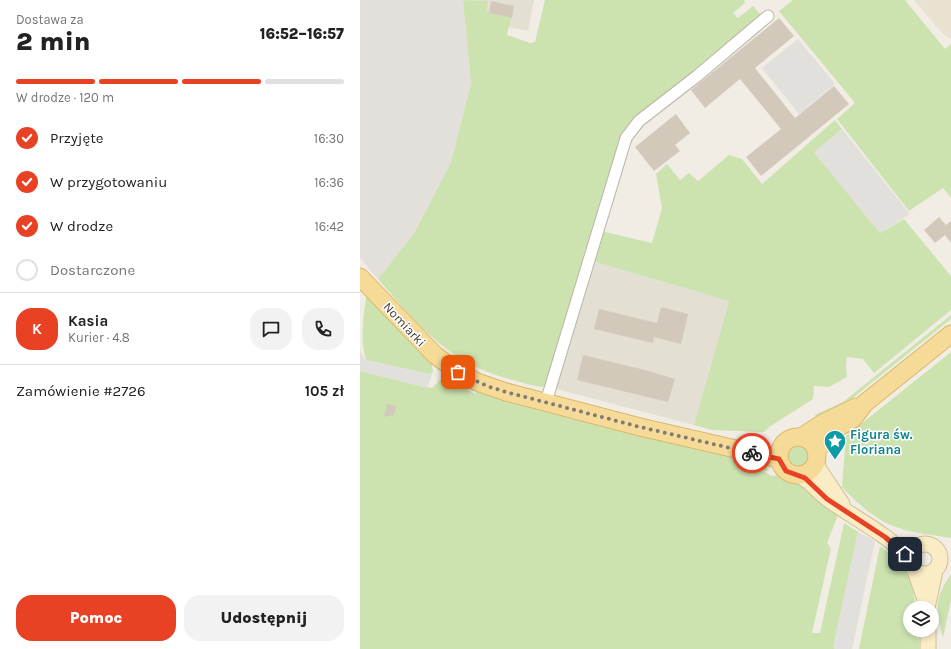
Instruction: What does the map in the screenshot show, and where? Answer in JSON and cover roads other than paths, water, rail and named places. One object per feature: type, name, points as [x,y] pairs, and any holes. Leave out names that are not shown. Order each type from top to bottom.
[{"type":"main road","name":"Nomiarki","points":[[360,276],[416,337],[435,355],[458,372],[487,386],[640,427],[779,459]]},
{"type":"main road","points":[[865,403],[831,418],[801,437],[789,439],[784,442],[779,453],[779,459],[786,471],[798,475],[811,469],[825,438],[853,419],[865,403],[951,334]]},
{"type":"main road","points":[[801,437],[809,441],[816,456]]},
{"type":"main road","name":"Nomiarki","points":[[728,447],[784,442]]},
{"type":"street","points":[[546,402],[626,138],[639,121],[697,76],[768,16]]},
{"type":"street","points":[[816,456],[818,468],[847,511]]},
{"type":"street","points":[[798,475],[813,484],[827,499],[885,537],[912,565],[925,574],[941,565]]},
{"type":"street","points":[[885,537],[951,550]]},
{"type":"street","points":[[925,601],[912,565],[912,551],[928,546]]},
{"type":"street","points":[[928,546],[940,555],[941,565],[929,601]]},
{"type":"street","points":[[928,637],[928,649]]},
{"type":"place","name":"Figura św. Floriana","points":[[835,460]]}]
